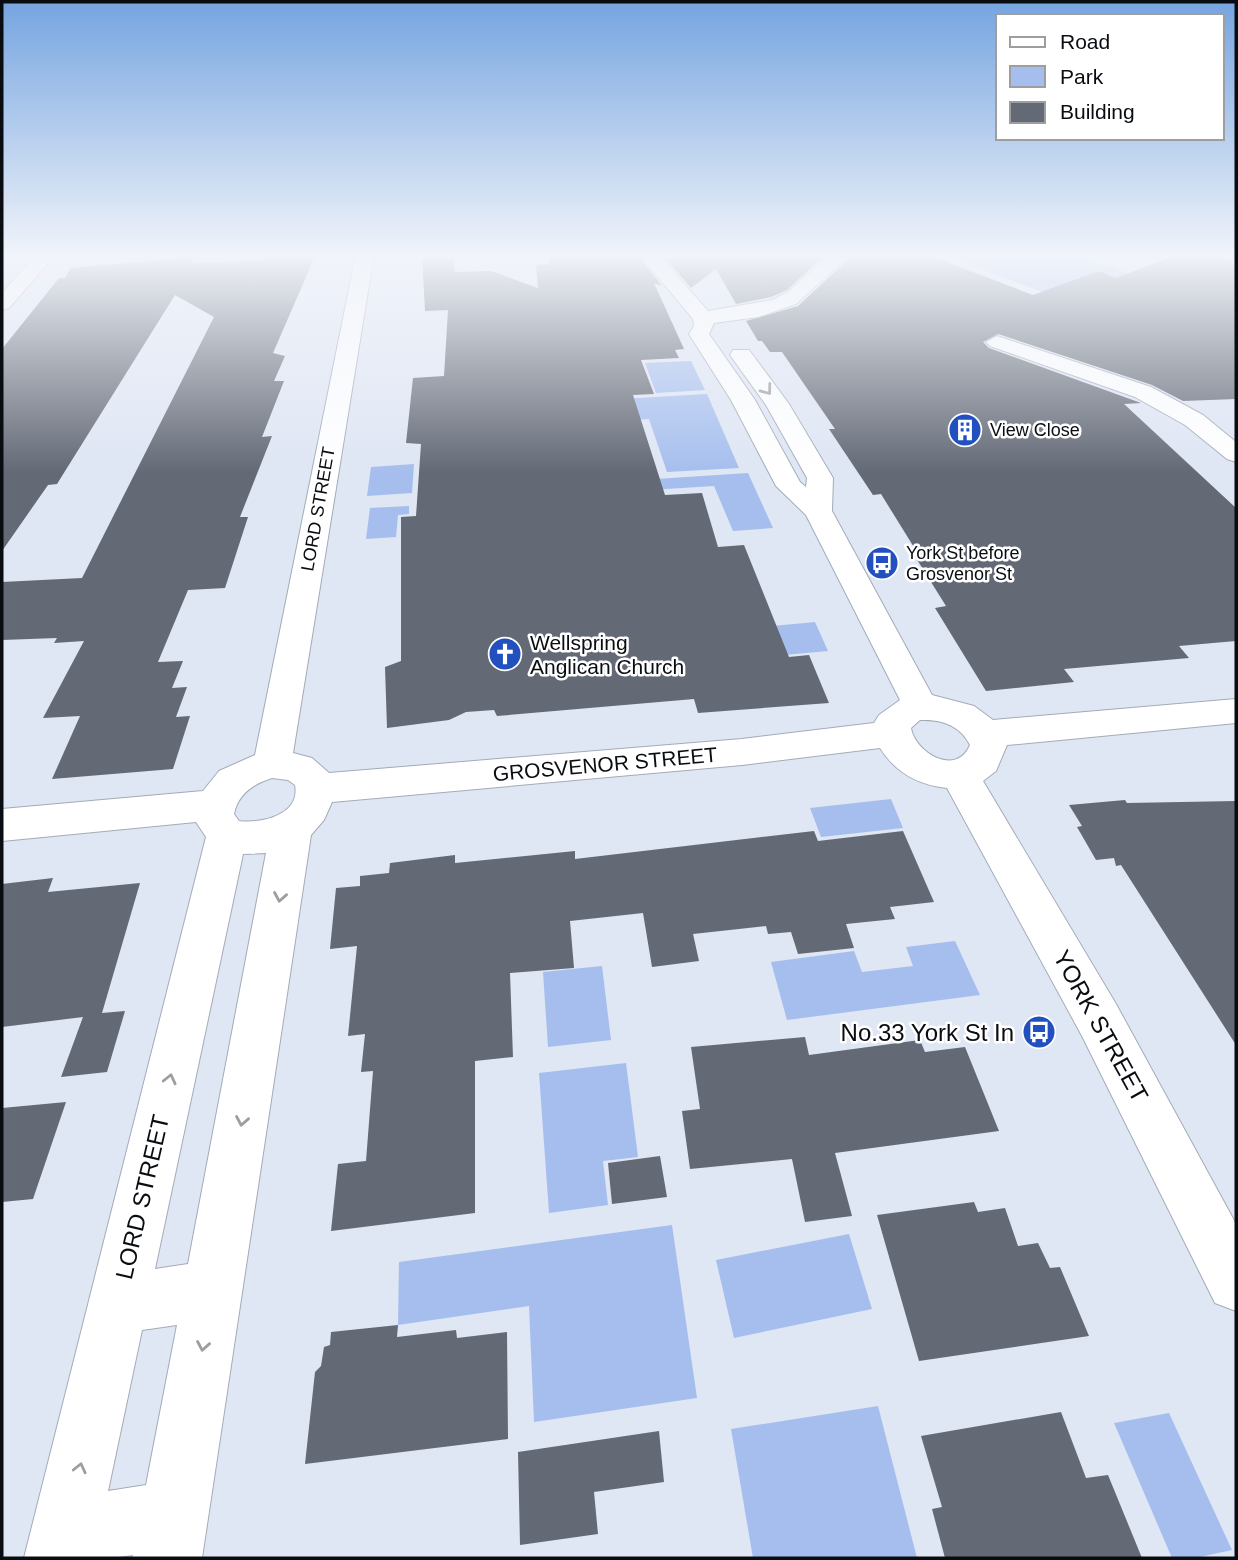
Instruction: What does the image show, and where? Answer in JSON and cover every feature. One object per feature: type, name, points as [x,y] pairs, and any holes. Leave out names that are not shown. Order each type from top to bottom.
[{"type":"street","name":"LORD STREET","points":[[272,764],[352,327]]},
{"type":"street","points":[[702,327],[699,334],[743,400],[789,486],[818,511],[921,707]]},
{"type":"street","points":[[997,342],[1143,392],[1194,419],[1236,454]]},
{"type":"street","points":[[921,707],[950,710],[976,724],[985,734],[989,745],[982,764],[959,774],[944,774],[914,764],[903,755],[892,734],[892,724],[898,716],[921,707]]},
{"type":"street","points":[[985,734],[1236,711]]},
{"type":"street","name":"GROSVENOR STREET","points":[[304,809],[892,734]]},
{"type":"street","points":[[62,1544],[171,1537],[213,1290],[304,809],[314,780],[297,767],[272,764],[241,774],[219,793],[221,820]]},
{"type":"street","name":"YORK STREET","points":[[959,774],[1099,1020],[1236,1282]]},
{"type":"street","points":[[2,825],[221,820],[257,841],[304,809]]},
{"type":"street","name":"LORD STREET","points":[[62,1544],[118,1304],[221,820]]},
{"type":"street","points":[[118,1304],[213,1290]]},
{"type":"green space","points":[[691,361],[705,390],[656,393],[645,363]]},
{"type":"green space","points":[[707,394],[739,468],[667,472],[649,419],[580,423],[551,403]]},
{"type":"green space","points":[[414,464],[412,493],[367,496],[371,467]]},
{"type":"green space","points":[[748,473],[773,528],[733,531],[714,486],[634,491],[563,485]]},
{"type":"green space","points":[[409,506],[409,514],[398,515],[396,537],[366,539],[370,508]]},
{"type":"green space","points":[[815,622],[828,651],[761,657],[750,628]]},
{"type":"green space","points":[[891,799],[903,828],[821,837],[810,808]]},
{"type":"green space","points":[[955,941],[980,995],[787,1020],[771,962],[854,951],[862,972],[913,966],[906,947]]},
{"type":"green space","points":[[602,966],[611,1040],[548,1047],[543,972]]},
{"type":"green space","points":[[626,1063],[638,1157],[603,1161],[608,1205],[549,1213],[539,1073]]},
{"type":"green space","points":[[672,1225],[697,1398],[534,1422],[529,1306],[398,1325],[399,1262]]},
{"type":"green space","points":[[849,1234],[872,1309],[734,1338],[716,1260]]},
{"type":"green space","points":[[878,1406],[917,1558],[753,1558],[731,1429]]},
{"type":"green space","points":[[1169,1413],[1232,1550],[1195,1558],[1172,1558],[1114,1423]]},
{"type":"building","points":[[20,327],[155,327],[57,484],[48,485],[2,551],[2,349]]},
{"type":"building","points":[[209,327],[284,327],[273,353],[285,356],[274,381],[284,381],[262,437],[272,436],[240,517],[248,517],[225,588],[188,590],[158,662],[183,661],[172,688],[187,687],[176,717],[190,716],[173,769],[52,779],[80,716],[43,718],[84,641],[54,643],[57,638],[2,640],[2,582],[82,578]]},
{"type":"building","points":[[447,327],[674,327],[684,349],[675,350],[679,358],[641,360],[654,394],[633,395],[665,495],[702,493],[718,547],[744,545],[789,657],[809,655],[829,703],[698,713],[694,699],[497,716],[494,710],[466,712],[449,720],[387,728],[385,667],[401,661],[401,517],[416,516],[421,444],[406,443],[413,378],[444,376]]},
{"type":"building","points":[[749,327],[1236,327],[1236,399],[1183,401],[1152,385],[998,334],[983,342],[989,348],[1141,403],[1124,404],[1236,508],[1236,641],[1179,646],[1189,658],[1064,669],[1074,682],[986,691],[935,608],[946,606],[916,558],[920,557],[881,494],[873,495],[829,429],[835,429],[782,352],[770,352],[762,341],[758,341]]},
{"type":"building","points":[[1125,800],[1127,803],[1236,801],[1236,1045],[1121,865],[1116,866],[1114,858],[1096,860],[1077,827],[1082,826],[1069,805]]},
{"type":"building","points":[[814,831],[818,841],[903,831],[934,902],[890,907],[895,919],[846,924],[854,948],[798,954],[791,932],[768,934],[766,926],[693,934],[699,961],[652,967],[643,913],[570,921],[574,968],[510,973],[513,1057],[475,1061],[475,1213],[331,1231],[338,1164],[366,1161],[373,1071],[361,1072],[365,1034],[348,1036],[357,946],[330,949],[336,888],[360,886],[360,876],[389,873],[390,863],[455,855],[455,863],[575,851],[575,859]]},
{"type":"building","points":[[53,878],[48,892],[140,883],[102,1013],[125,1011],[107,1072],[61,1077],[83,1017],[2,1027],[2,884]]},
{"type":"building","points":[[805,1037],[809,1055],[920,1040],[925,1052],[965,1047],[999,1131],[835,1153],[852,1216],[805,1222],[792,1159],[690,1169],[682,1111],[700,1109],[691,1047]]},
{"type":"building","points":[[66,1102],[33,1199],[2,1202],[2,1108]]},
{"type":"building","points":[[660,1156],[667,1197],[612,1204],[608,1163]]},
{"type":"building","points":[[974,1202],[978,1212],[1005,1208],[1018,1246],[1038,1243],[1050,1268],[1060,1267],[1089,1336],[919,1361],[877,1215]]},
{"type":"building","points":[[398,1325],[397,1337],[456,1330],[457,1338],[507,1332],[508,1439],[305,1464],[315,1372],[321,1366],[324,1347],[330,1345],[331,1332]]},
{"type":"building","points":[[1061,1412],[1086,1478],[1108,1475],[1142,1558],[945,1558],[932,1509],[942,1507],[921,1436]]},
{"type":"building","points":[[659,1431],[664,1482],[594,1492],[598,1534],[520,1545],[518,1452]]},
{"type":"place","name":"View Close","points":[[965,430]]},
{"type":"place","name":"York St before Grosvenor St","points":[[882,563]]},
{"type":"place","name":"Wellspring Anglican Church","points":[[505,654]]},
{"type":"place","name":"No.33 York St In","points":[[1039,1032]]}]
